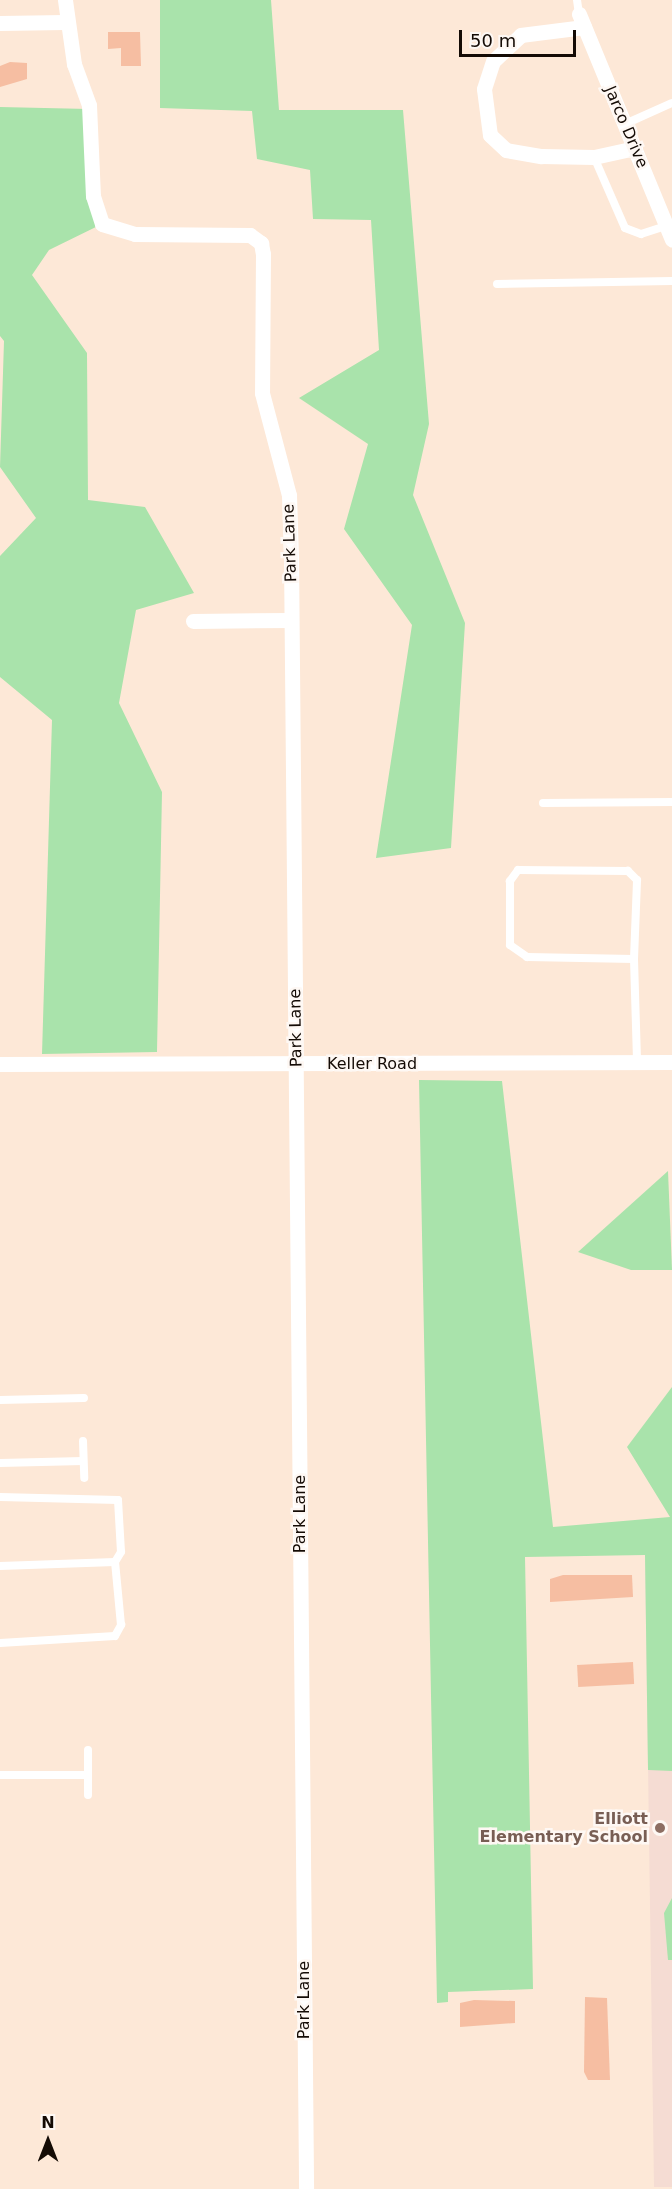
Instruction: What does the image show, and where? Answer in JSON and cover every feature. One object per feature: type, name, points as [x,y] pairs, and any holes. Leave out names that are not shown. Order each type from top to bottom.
[{"type":"street","points":[[0,23],[65,22],[65,0]]},
{"type":"street","points":[[580,14],[521,35],[493,62],[484,89],[484,114],[490,135],[506,150],[594,157],[635,148]]},
{"type":"street","name":"Jarco Drive","points":[[580,14],[672,240]]},
{"type":"street","name":"Park Lane","points":[[65,22],[89,105],[93,196],[102,224],[135,234],[249,235],[261,243],[262,393],[289,495],[306,2189]]},
{"type":"street","points":[[193,621],[291,620]]},
{"type":"street","name":"Keller Road","points":[[0,1064],[672,1062]]},
{"type":"lane","points":[[625,124],[672,103]]},
{"type":"lane","points":[[594,157],[624,228],[641,234],[666,225]]},
{"type":"lane","points":[[496,284],[672,281]]},
{"type":"lane","points":[[543,803],[672,801]]},
{"type":"lane","points":[[634,959],[527,957],[510,945],[510,881],[518,870],[628,871],[637,880],[634,959],[637,1063]]},
{"type":"lane","points":[[0,1400],[84,1398]]},
{"type":"lane","points":[[83,1441],[84,1478]]},
{"type":"lane","points":[[0,1463],[83,1461]]},
{"type":"lane","points":[[0,1497],[117,1500],[121,1552],[115,1562],[121,1624],[115,1636],[0,1643]]},
{"type":"lane","points":[[0,1566],[115,1562]]},
{"type":"lane","points":[[88,1750],[88,1795]]},
{"type":"lane","points":[[0,1775],[88,1775]]},
{"type":"shaded area","name":"Elliott Elementary School","points":[[672,1554],[672,2187],[654,2187],[645,1555]]},
{"type":"green space","points":[[160,0],[271,0],[279,110],[403,110],[429,424],[413,495],[465,623],[451,848],[376,858],[412,625],[344,529],[368,444],[299,398],[379,350],[371,220],[313,219],[310,170],[257,159],[252,111],[160,108]]},
{"type":"green space","points":[[0,107],[89,109],[102,224],[49,250],[32,275],[87,353],[88,500],[145,507],[194,593],[136,610],[119,703],[162,792],[157,1052],[42,1054],[52,720],[0,677],[0,556],[36,518],[0,467],[4,341],[0,336]]},
{"type":"green space","points":[[419,1080],[502,1081],[553,1527],[670,1517],[627,1447],[672,1387],[672,1771],[648,1770],[645,1555],[525,1557],[533,1989],[448,1992],[448,2002],[437,2003]]},
{"type":"green space","points":[[668,1171],[672,1270],[631,1270],[578,1252]]},
{"type":"green space","points":[[672,1898],[672,1960],[668,1960],[664,1913]]},
{"type":"building","points":[[108,32],[140,32],[141,66],[121,66],[121,48],[108,49]]},
{"type":"building","points":[[10,62],[27,63],[27,79],[0,87],[0,66]]},
{"type":"building","points":[[563,1575],[632,1575],[633,1597],[550,1602],[550,1579]]},
{"type":"building","points":[[633,1662],[634,1684],[578,1687],[577,1665]]},
{"type":"building","points":[[585,1997],[607,1998],[610,2080],[588,2080],[584,2072]]},
{"type":"building","points":[[474,2000],[515,2001],[515,2023],[460,2027],[460,2003]]},
{"type":"place","name":"Elliott Elementary School","points":[[660,1828]]}]
